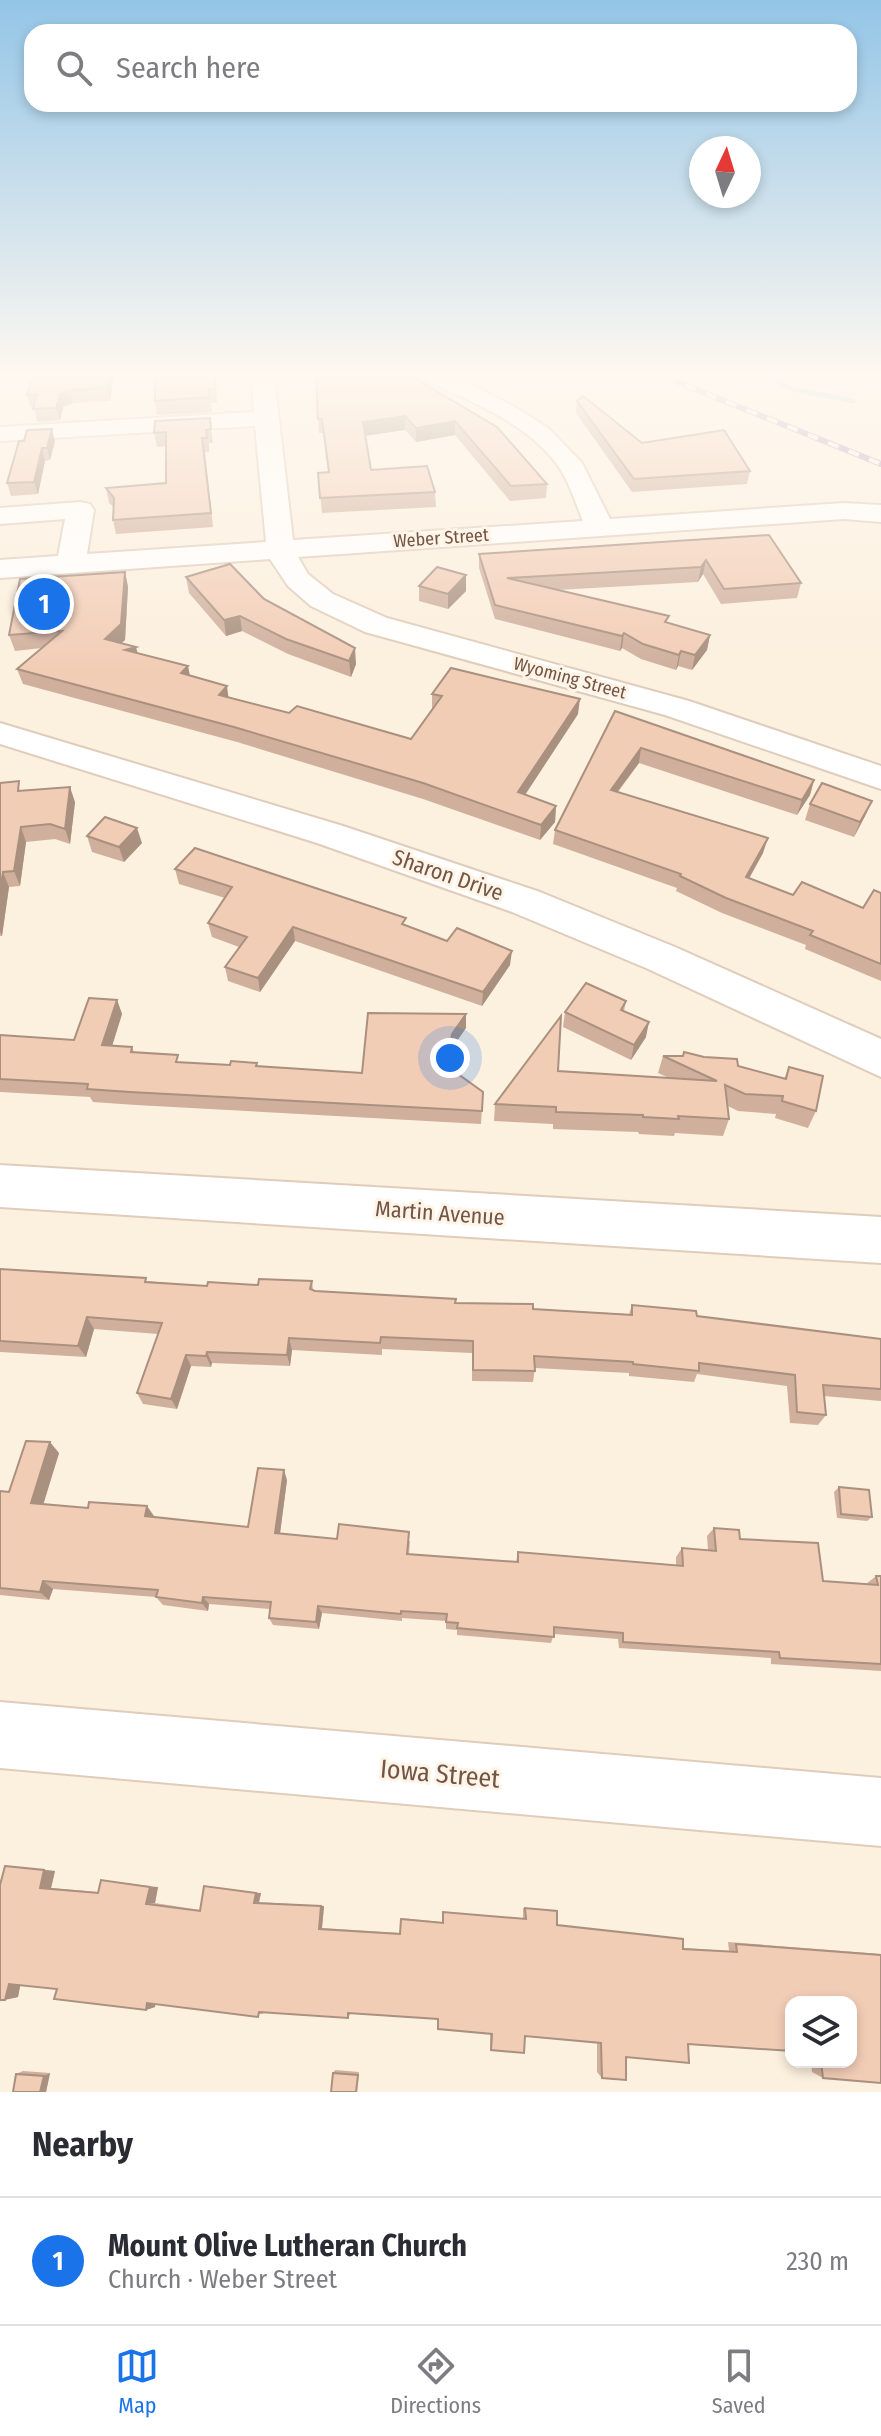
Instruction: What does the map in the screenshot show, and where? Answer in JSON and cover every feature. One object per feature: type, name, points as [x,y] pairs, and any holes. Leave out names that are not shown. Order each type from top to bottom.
[{"type":"street","points":[[273,475],[282,550]]},
{"type":"street","points":[[575,475],[600,527]]},
{"type":"street","points":[[0,516],[80,510],[71,564]]},
{"type":"street","name":"Weber Street","points":[[0,569],[844,511],[874,511],[881,514]]},
{"type":"street","name":"Wyoming Street","points":[[282,550],[285,563],[310,591],[358,619],[677,708],[881,778]]},
{"type":"street","name":"Sharon Drive","points":[[0,733],[381,852],[528,903],[670,961],[881,1059]]},
{"type":"street","name":"Martin Avenue","points":[[0,1186],[881,1240]]},
{"type":"street","name":"Iowa Street","points":[[0,1735],[881,1812]]},
{"type":"building","points":[[9,475],[36,475],[34,482],[7,483]]},
{"type":"building","points":[[166,475],[206,475],[211,513],[113,520],[114,498],[106,488],[166,483]]},
{"type":"building","points":[[318,475],[430,475],[435,492],[320,498]]},
{"type":"building","points":[[501,475],[539,475],[547,484],[511,486]]},
{"type":"building","points":[[631,475],[697,475],[634,479]]},
{"type":"building","points":[[769,535],[801,583],[724,589],[706,560],[701,567],[507,578],[669,616],[665,622],[710,635],[695,655],[681,651],[679,655],[643,644],[624,633],[622,636],[495,605],[479,554]]},
{"type":"building","points":[[230,564],[264,599],[355,648],[349,661],[286,639],[240,616],[224,620],[186,577]]},
{"type":"building","points":[[437,567],[466,575],[448,594],[419,586]]},
{"type":"building","points":[[125,572],[121,624],[105,639],[136,647],[125,650],[188,666],[181,673],[227,686],[219,695],[289,713],[297,706],[411,739],[442,696],[432,694],[451,668],[580,699],[518,792],[556,806],[541,825],[423,783],[234,727],[17,669],[62,631],[9,635],[20,579]]},
{"type":"building","points":[[615,711],[814,780],[802,800],[641,748],[611,790],[768,838],[746,877],[793,895],[802,882],[863,908],[874,890],[881,893],[881,964],[810,935],[813,931],[726,898],[681,874],[555,830]]},
{"type":"building","points":[[19,781],[18,791],[70,787],[65,829],[50,824],[21,827],[14,871],[3,872],[0,891],[0,783]]},
{"type":"building","points":[[822,783],[872,801],[860,822],[810,804]]},
{"type":"building","points":[[105,817],[137,828],[119,847],[87,836]]},
{"type":"building","points":[[195,848],[406,918],[402,924],[447,941],[457,928],[512,951],[483,992],[293,927],[258,978],[225,967],[247,937],[208,923],[232,887],[175,869]]},
{"type":"building","points":[[586,983],[626,1001],[621,1010],[649,1022],[634,1045],[565,1012]]},
{"type":"building","points":[[89,998],[117,1000],[102,1045],[132,1047],[131,1052],[178,1055],[176,1062],[230,1065],[231,1061],[257,1063],[256,1066],[362,1073],[368,1013],[466,1014],[452,1034],[447,1074],[458,1074],[483,1092],[482,1111],[130,1092],[87,1089],[88,1084],[0,1079],[0,1035],[74,1040]]},
{"type":"building","points":[[561,1016],[558,1071],[717,1081],[663,1056],[683,1056],[684,1052],[737,1059],[738,1066],[786,1079],[789,1067],[823,1076],[816,1111],[782,1101],[783,1096],[745,1094],[725,1085],[729,1119],[556,1112],[556,1107],[495,1104]]},
{"type":"building","points":[[0,1269],[146,1278],[145,1282],[207,1286],[208,1282],[258,1285],[259,1279],[312,1281],[310,1289],[315,1291],[456,1299],[455,1303],[533,1304],[533,1309],[632,1315],[632,1305],[696,1311],[697,1316],[881,1339],[881,1389],[823,1385],[826,1415],[797,1412],[795,1375],[699,1363],[699,1371],[633,1362],[534,1356],[535,1371],[473,1370],[473,1341],[381,1337],[380,1343],[289,1338],[287,1355],[207,1352],[206,1356],[186,1355],[171,1399],[137,1393],[162,1323],[87,1317],[78,1346],[0,1341]]},
{"type":"building","points":[[26,1441],[50,1442],[31,1503],[88,1508],[89,1502],[147,1506],[145,1516],[248,1527],[258,1468],[284,1470],[275,1533],[337,1539],[339,1524],[409,1532],[407,1554],[518,1562],[518,1552],[683,1566],[682,1548],[716,1551],[714,1528],[739,1530],[740,1539],[818,1543],[823,1581],[878,1585],[876,1576],[881,1576],[881,1664],[780,1658],[779,1652],[623,1642],[623,1633],[554,1627],[554,1637],[457,1628],[458,1623],[446,1622],[447,1614],[401,1611],[401,1614],[318,1606],[316,1622],[269,1618],[271,1602],[203,1597],[202,1603],[156,1597],[158,1590],[43,1581],[40,1592],[0,1588],[0,1491],[9,1492]]},
{"type":"building","points":[[839,1487],[869,1490],[872,1517],[841,1514]]},
{"type":"building","points":[[5,1866],[44,1870],[40,1888],[98,1893],[101,1880],[150,1887],[146,1904],[200,1911],[204,1886],[256,1893],[254,1903],[321,1906],[319,1929],[400,1934],[401,1919],[443,1923],[443,1912],[526,1919],[525,1908],[557,1911],[557,1925],[683,1939],[683,1949],[737,1952],[736,1944],[881,1955],[881,2083],[823,2078],[822,2068],[857,2068],[857,1996],[785,1996],[785,2051],[688,2044],[689,2063],[626,2057],[626,2080],[602,2078],[601,2043],[525,2036],[524,2053],[491,2050],[492,2034],[438,2029],[438,2019],[348,2013],[348,2018],[259,2012],[258,2017],[147,2003],[146,2010],[54,1999],[57,1989],[9,1984],[5,2000],[0,2000],[0,1885]]},
{"type":"building","points":[[333,2073],[358,2075],[356,2092],[331,2092]]},
{"type":"building","points":[[16,2074],[44,2076],[40,2092],[13,2092]]},
{"type":"place","name":"Mount Olive Lutheran Church","points":[[44,604]]}]
